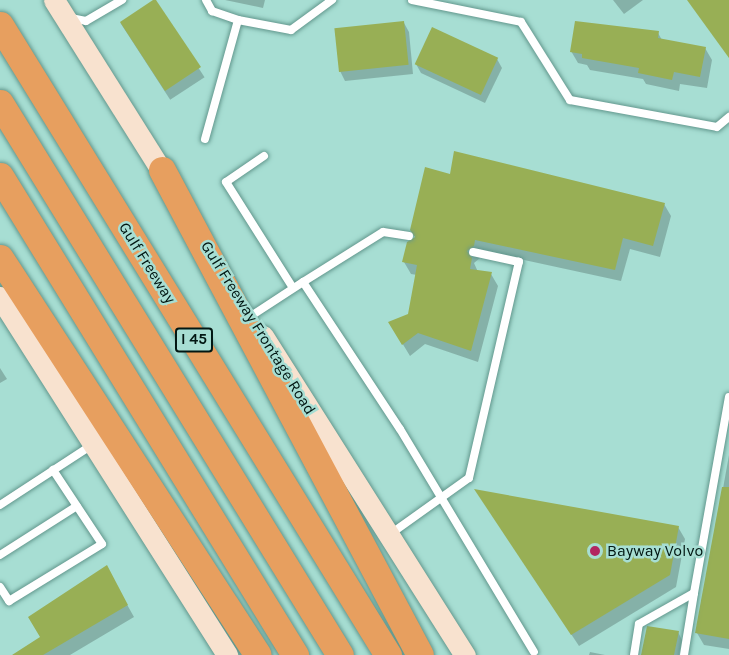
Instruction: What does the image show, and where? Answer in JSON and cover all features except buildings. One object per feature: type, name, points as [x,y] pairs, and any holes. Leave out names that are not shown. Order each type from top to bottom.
[{"type":"highway","name":"Gulf Freeway","points":[[0,25],[388,655]]},
{"type":"highway","name":"I 45","points":[[0,104],[340,655]]},
{"type":"highway","points":[[162,170],[420,655]]},
{"type":"highway","points":[[0,176],[295,655]]},
{"type":"highway","points":[[0,258],[258,655]]},
{"type":"main road","name":"Gulf Freeway Frontage Road","points":[[62,5],[251,316],[465,655]]},
{"type":"main road","points":[[0,297],[227,655]]},
{"type":"lane","points":[[62,5],[86,21],[122,0]]},
{"type":"lane","points":[[206,0],[212,11],[238,20],[291,30],[332,0]]},
{"type":"lane","points":[[412,0],[428,1],[521,22],[570,100],[717,126],[729,117]]},
{"type":"lane","points":[[205,139],[238,20]]},
{"type":"lane","points":[[264,156],[226,182],[293,288]]},
{"type":"lane","points":[[251,316],[383,232],[409,236]]},
{"type":"lane","points":[[388,536],[469,477],[519,262],[473,252]]},
{"type":"lane","points":[[303,282],[400,429],[534,652]]},
{"type":"lane","points":[[684,655],[729,397]]},
{"type":"lane","points":[[0,505],[93,444]]},
{"type":"lane","points":[[0,587],[9,601],[102,544],[53,470]]},
{"type":"lane","points":[[0,555],[77,506]]},
{"type":"lane","points":[[634,655],[639,624],[694,593]]},
{"type":"place","name":"Bayway Volvo","points":[[595,551]]}]
